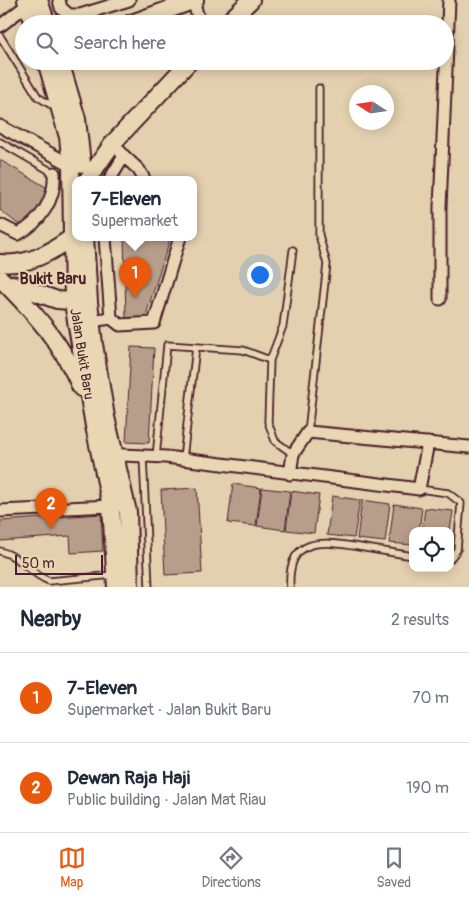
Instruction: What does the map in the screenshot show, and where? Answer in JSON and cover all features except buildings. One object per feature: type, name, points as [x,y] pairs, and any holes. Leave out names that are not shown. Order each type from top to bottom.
[{"type":"main road","points":[[153,15],[194,0]]},
{"type":"main road","points":[[235,15],[251,0]]},
{"type":"main road","points":[[31,1],[33,15]]},
{"type":"main road","points":[[31,1],[41,15]]},
{"type":"main road","name":"Jalan Bukit Baru","points":[[49,70],[62,111],[72,176]]},
{"type":"main road","points":[[63,70],[77,119],[83,176]]},
{"type":"main road","points":[[90,176],[113,143],[182,70]]},
{"type":"main road","points":[[0,275],[72,240]]},
{"type":"main road","name":"Jalan Bukit Baru","points":[[78,241],[81,302],[94,426],[128,512],[125,583]]},
{"type":"main road","points":[[0,275],[38,295],[81,302]]},
{"type":"main road","points":[[0,275],[35,313],[57,342],[74,371],[94,426]]},
{"type":"main road","name":"Jalan Bukit Baru","points":[[81,302],[91,321],[106,416],[111,506],[125,583]]},
{"type":"street","points":[[59,0],[62,8],[69,15],[80,15],[112,2],[129,0]]},
{"type":"street","points":[[194,0],[198,15]]},
{"type":"street","points":[[448,15],[449,0]]},
{"type":"street","points":[[0,26],[31,1]]},
{"type":"street","points":[[440,299],[440,207],[446,70]]},
{"type":"street","points":[[0,126],[71,165]]},
{"type":"street","points":[[113,143],[142,176]]},
{"type":"street","points":[[112,176],[124,156]]},
{"type":"street","points":[[0,225],[18,234],[31,228],[53,197],[54,173]]},
{"type":"street","points":[[105,241],[111,318]]},
{"type":"street","points":[[91,321],[111,318],[120,325],[154,323],[179,241]]},
{"type":"street","points":[[290,474],[294,454],[308,432],[469,447]]},
{"type":"street","points":[[108,458],[156,456],[419,489],[428,443]]},
{"type":"street","points":[[0,511],[111,506]]},
{"type":"lane","points":[[0,36],[15,60]]},
{"type":"lane","points":[[21,70],[38,97],[62,111]]},
{"type":"lane","points":[[308,432],[327,264],[319,235],[319,88]]},
{"type":"lane","points":[[0,142],[54,173]]},
{"type":"lane","points":[[293,250],[283,326],[270,360],[267,409],[270,433],[276,441],[294,454]]},
{"type":"lane","points":[[156,456],[167,345],[243,350],[270,360]]},
{"type":"lane","points":[[183,459],[196,347]]},
{"type":"lane","points":[[143,456],[149,587]]},
{"type":"lane","points":[[419,489],[448,493],[461,503],[457,550],[454,554]]},
{"type":"lane","points":[[290,587],[289,573],[292,560],[300,550],[310,545],[328,542],[409,555]]},
{"type":"lane","points":[[0,551],[20,559],[33,572],[49,581],[125,583]]},
{"type":"place","name":"7-Eleven","points":[[135,298]]},
{"type":"place","name":"Dewan Raja Haji","points":[[51,529]]},
{"type":"district","name":"Bukit Baru","points":[[53,279]]}]
